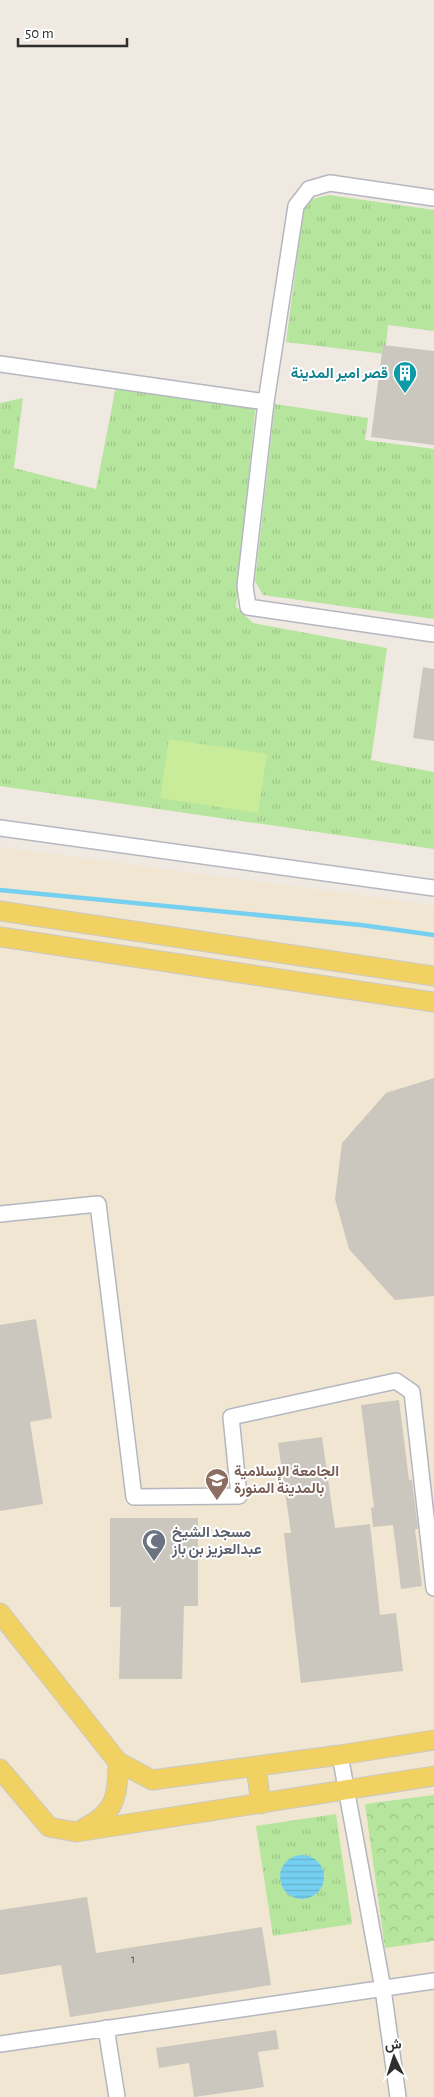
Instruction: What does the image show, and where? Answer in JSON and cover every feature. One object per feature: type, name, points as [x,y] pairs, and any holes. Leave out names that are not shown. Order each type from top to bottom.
[{"type":"main road","points":[[0,911],[434,976]]},
{"type":"main road","points":[[0,937],[434,1002]]},
{"type":"main road","points":[[0,1613],[118,1762],[152,1780],[340,1756],[434,1740]]},
{"type":"main road","points":[[76,1832],[101,1820],[113,1803],[118,1781],[118,1762]]},
{"type":"main road","points":[[256,1767],[262,1804]]},
{"type":"main road","points":[[0,1769],[49,1827],[76,1832],[434,1776]]},
{"type":"street","points":[[434,198],[330,183],[309,189],[296,206],[266,402],[245,586],[248,607],[434,634]]},
{"type":"street","points":[[0,364],[266,402]]},
{"type":"street","points":[[0,828],[434,888]]},
{"type":"street","points":[[0,1214],[98,1204],[134,1497],[239,1496],[231,1417],[396,1380],[412,1392],[434,1588]]},
{"type":"street","points":[[340,1756],[383,1989],[394,2096]]},
{"type":"street","points":[[0,2044],[434,1981]]},
{"type":"street","points":[[106,2028],[117,2097]]},
{"type":"shaded area","name":"الجامعة الإسلامية بالمدينة المنورة","points":[[0,847],[434,905],[434,2097],[0,2097]]},
{"type":"green space","points":[[329,195],[434,210],[434,331],[388,325],[385,354],[286,342],[304,208],[308,200]]},
{"type":"green space","points":[[116,386],[256,401],[236,607],[253,623],[387,648],[371,760],[434,772],[434,849],[0,786],[0,403],[23,398],[14,468],[96,489]]},
{"type":"green space","points":[[275,404],[368,418],[365,440],[434,449],[434,619],[263,595],[255,581]]},
{"type":"green space","points":[[169,739],[267,754],[258,813],[160,798]]},
{"type":"green space","points":[[434,1795],[434,1941],[385,1948],[365,1804]]},
{"type":"green space","points":[[336,1814],[352,1924],[273,1936],[256,1826]]},
{"type":"water","points":[[302,1855],[314,1859],[320,1865],[324,1877],[320,1889],[314,1895],[302,1899],[290,1895],[284,1889],[280,1877],[284,1865],[290,1859]]},
{"type":"building","name":"قصر امير المدينة","points":[[383,345],[434,351],[434,445],[371,437]]},
{"type":"building","points":[[423,667],[434,669],[434,741],[413,738]]},
{"type":"building","points":[[434,1078],[434,1296],[395,1300],[349,1249],[335,1199],[342,1143],[386,1093]]},
{"type":"building","points":[[36,1319],[52,1418],[30,1422],[43,1504],[0,1511],[0,1325]]},
{"type":"building","points":[[399,1400],[409,1480],[412,1480],[418,1529],[415,1529],[422,1586],[401,1589],[393,1525],[373,1527],[371,1508],[374,1507],[361,1405]]},
{"type":"building","points":[[322,1437],[335,1528],[370,1524],[380,1615],[396,1613],[403,1671],[301,1683],[284,1533],[291,1533],[278,1443]]},
{"type":"building","name":"مسجد الشيخ عبدالعزيز بن باز","points":[[110,1518],[198,1518],[198,1606],[184,1606],[182,1679],[119,1679],[121,1607],[110,1607]]},
{"type":"building","points":[[87,1897],[96,1953],[262,1927],[271,1985],[70,2017],[61,1965],[0,1975],[0,1910]]},
{"type":"building","points":[[276,2030],[279,2049],[258,2052],[264,2087],[194,2097],[189,2063],[159,2068],[156,2048]]},
{"type":"waterway","points":[[0,890],[361,925],[434,935]]},
{"type":"place","name":"قصر امير المدينة","points":[[405,394]]},
{"type":"place","name":"الجامعة الإسلامية بالمدينة المنورة","points":[[217,1501]]},
{"type":"place","name":"مسجد الشيخ عبدالعزيز بن باز","points":[[154,1562]]}]
